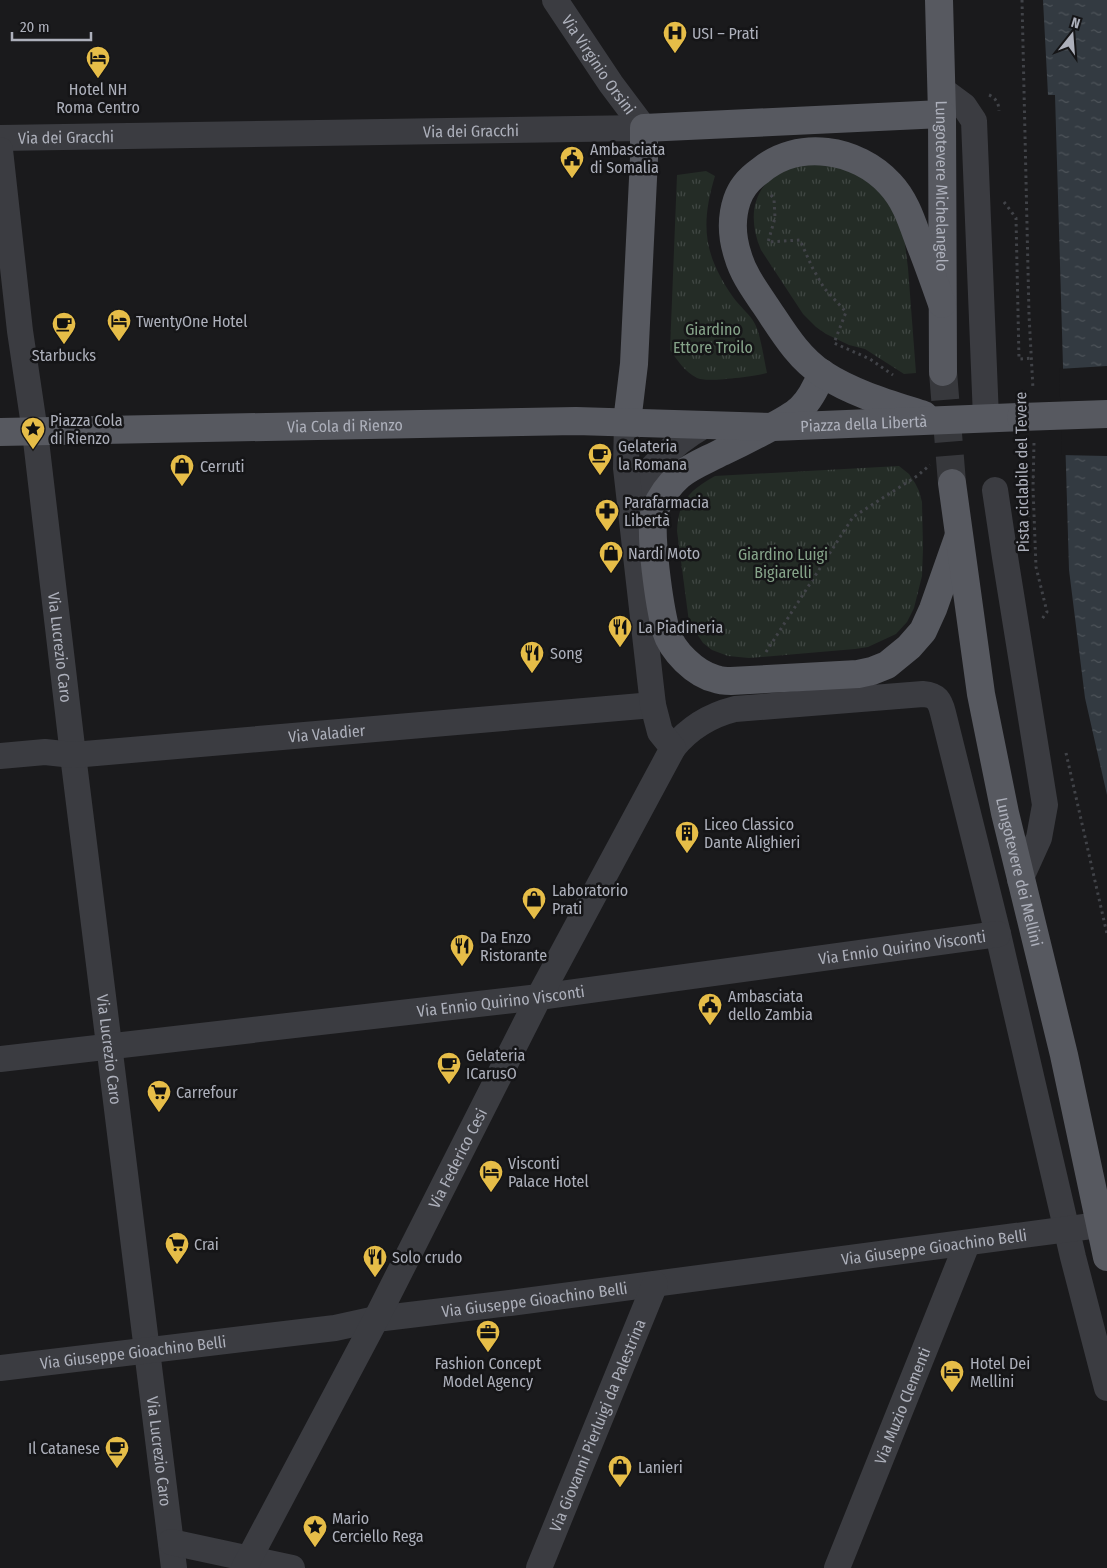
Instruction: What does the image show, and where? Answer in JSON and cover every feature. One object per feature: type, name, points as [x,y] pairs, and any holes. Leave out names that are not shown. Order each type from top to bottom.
[{"type":"main road","name":"Lungotevere Michelangelo","points":[[939,0],[943,372]]},
{"type":"main road","name":"Via dei Gracchi","points":[[644,128],[941,102]]},
{"type":"main road","points":[[627,422],[634,364],[644,128]]},
{"type":"main road","points":[[938,420],[862,394],[822,373],[800,354],[784,335],[751,282],[738,257],[733,232],[734,211],[741,192],[753,176],[771,163],[807,151],[819,150],[838,153],[867,166],[888,182],[902,199],[909,212],[942,304]]},
{"type":"main road","points":[[822,373],[812,396],[793,415],[773,427],[701,462],[679,476],[660,500],[655,511],[653,524],[664,620],[672,643],[682,656],[706,676],[724,681],[858,674],[880,668],[898,658],[919,638],[927,623],[959,534]]},
{"type":"main road","name":"Piazza della Libertà","points":[[627,422],[773,427],[1107,414]]},
{"type":"main road","name":"Via Cola di Rienzo","points":[[35,432],[627,422]]},
{"type":"main road","points":[[0,432],[35,432]]},
{"type":"main road","name":"Lungotevere dei Mellini","points":[[952,483],[981,694],[1004,813],[1064,1055],[1107,1257]]},
{"type":"street","name":"Via Virginio Orsini","points":[[555,0],[644,128]]},
{"type":"street","points":[[941,102],[969,111],[975,127],[986,418]]},
{"type":"street","name":"Via dei Gracchi","points":[[0,138],[644,128]]},
{"type":"street","points":[[0,150],[20,331],[35,432]]},
{"type":"street","points":[[627,422],[626,463],[631,523],[653,705],[660,732],[673,748]]},
{"type":"street","points":[[631,523],[633,503],[643,481],[666,454],[693,432],[705,425]]},
{"type":"street","name":"Via Lucrezio Caro","points":[[35,432],[73,755],[174,1568]]},
{"type":"street","points":[[996,490],[1045,805],[1039,838],[1020,880]]},
{"type":"street","name":"Via Federico Cesi","points":[[246,1564],[376,1319],[539,997],[673,748],[687,733],[712,717],[735,709],[864,698],[931,695]]},
{"type":"street","name":"Lungotevere dei Mellini","points":[[931,695],[935,696],[940,702],[1107,1388]]},
{"type":"street","name":"Via Valadier","points":[[0,756],[45,752],[73,755],[653,705]]},
{"type":"street","name":"Via Ennio Quirino Visconti","points":[[0,1059],[539,997],[998,934]]},
{"type":"street","name":"Via Giuseppe Gioachino Belli","points":[[0,1368],[335,1328],[376,1319],[967,1244],[1099,1225]]},
{"type":"street","name":"Via Muzio Clementi","points":[[837,1568],[967,1244]]},
{"type":"street","name":"Via Giovanni Pierluigi da Palestrina","points":[[539,1568],[655,1284]]},
{"type":"street","points":[[171,1542],[246,1564],[292,1568]]},
{"type":"path","name":"Pista ciclabile del Tevere","points":[[1022,0],[1029,315],[1032,358],[1029,416],[1034,477],[1036,567],[1047,612],[1041,624]]},
{"type":"path","points":[[753,176],[774,199],[775,218],[768,242],[800,240],[824,288],[846,312],[834,343],[870,360],[900,379]]},
{"type":"path","points":[[1002,200],[1016,218],[1019,359],[1032,358]]},
{"type":"path","points":[[750,681],[761,660],[853,517],[917,476],[930,465]]},
{"type":"path","points":[[1027,493],[1027,477],[1034,477]]},
{"type":"path","points":[[1065,751],[1107,934]]},
{"type":"green space","points":[[830,163],[862,177],[887,199],[895,213],[904,236],[916,373],[904,374],[865,349],[849,345],[816,327],[803,314],[761,250],[756,236],[754,210],[762,188],[781,171],[795,165]]},
{"type":"green space","name":"Giardino Ettore Troilo","points":[[706,171],[715,176],[707,210],[706,225],[711,253],[723,282],[755,324],[761,341],[767,373],[710,380],[697,378],[685,369],[670,350],[677,175]]},
{"type":"green space","name":"Giardino Luigi Bigiarelli","points":[[899,466],[909,474],[919,491],[922,502],[923,549],[922,576],[914,608],[907,622],[896,634],[868,647],[749,658],[728,656],[712,650],[703,643],[689,622],[677,531],[683,504],[692,492],[715,476]]},
{"type":"water","points":[[1043,0],[1107,0],[1107,795],[1085,698],[1069,570],[1055,95],[1048,95]]},
{"type":"pier","points":[[1107,366],[1107,456],[1062,455],[1059,369]]},
{"type":"tunnel","points":[[943,372],[952,483]]},
{"type":"place","name":"USI – Prati","points":[[675,54]]},
{"type":"place","name":"Hotel NH Roma Centro","points":[[98,79]]},
{"type":"place","name":"Ambasciata di Somalia","points":[[572,179]]},
{"type":"place","name":"TwentyOne Hotel","points":[[119,342]]},
{"type":"place","name":"Starbucks","points":[[64,345]]},
{"type":"place","name":"Piazza Cola di Rienzo","points":[[33,450]]},
{"type":"place","name":"Gelateria la Romana","points":[[600,476]]},
{"type":"place","name":"Cerruti","points":[[182,487]]},
{"type":"place","name":"Parafarmacia Libertà","points":[[607,532]]},
{"type":"place","name":"Nardi Moto","points":[[611,574]]},
{"type":"place","name":"La Piadineria","points":[[620,648]]},
{"type":"place","name":"Song","points":[[532,674]]},
{"type":"place","name":"Liceo Classico Dante Alighieri","points":[[687,854]]},
{"type":"place","name":"Laboratorio Prati","points":[[534,920]]},
{"type":"place","name":"Da Enzo Ristorante","points":[[462,967]]},
{"type":"place","name":"Ambasciata dello Zambia","points":[[710,1026]]},
{"type":"place","name":"Gelateria ICarusO","points":[[449,1085]]},
{"type":"place","name":"Carrefour","points":[[159,1113]]},
{"type":"place","name":"Visconti Palace Hotel","points":[[491,1193]]},
{"type":"place","name":"Crai","points":[[177,1265]]},
{"type":"place","name":"Solo crudo","points":[[375,1278]]},
{"type":"place","name":"Fashion Concept Model Agency","points":[[488,1353]]},
{"type":"place","name":"Hotel Dei Mellini","points":[[952,1393]]},
{"type":"place","name":"Il Catanese","points":[[117,1469]]},
{"type":"place","name":"Lanieri","points":[[620,1488]]},
{"type":"place","name":"Mario Cerciello Rega","points":[[315,1548]]}]
